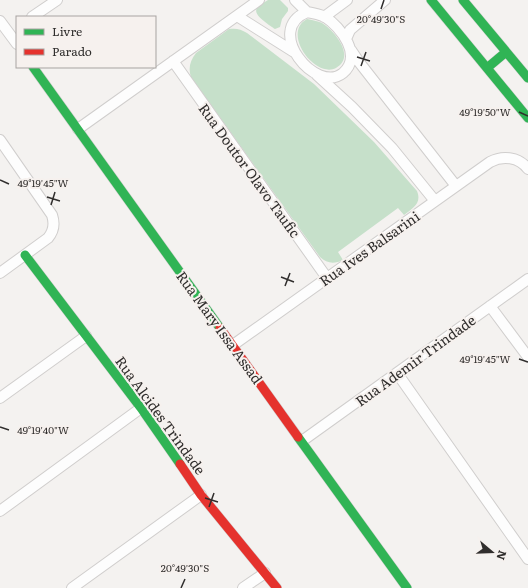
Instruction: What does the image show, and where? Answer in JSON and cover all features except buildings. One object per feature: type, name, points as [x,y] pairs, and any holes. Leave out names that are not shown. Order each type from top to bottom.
[{"type":"street","points":[[33,16],[57,0]]},
{"type":"street","points":[[78,129],[259,0]]},
{"type":"street","points":[[295,0],[307,12],[324,17],[340,31],[359,62],[456,186]]},
{"type":"street","points":[[324,17],[347,0]]},
{"type":"street","points":[[316,74],[330,77],[340,75],[344,72],[351,62],[348,43],[350,30],[374,3],[385,0]]},
{"type":"street","points":[[431,0],[528,118]]},
{"type":"street","points":[[463,0],[528,78]]},
{"type":"street","points":[[294,52],[290,33],[295,20],[300,15],[307,12]]},
{"type":"street","points":[[237,16],[294,52],[303,63],[352,107],[392,148],[436,201]]},
{"type":"street","points":[[0,21],[13,31],[16,41]]},
{"type":"street","points":[[487,68],[506,52]]},
{"type":"street","name":"Rua Doutor Olavo Taufic","points":[[173,61],[327,278]]},
{"type":"street","name":"Rua Mary Issa Assad","points":[[34,68],[407,588]]},
{"type":"street","points":[[0,140],[54,219],[54,228],[48,238],[0,273]]},
{"type":"street","name":"Rua Ives Balsarini","points":[[233,345],[490,162],[499,158],[508,158],[521,162],[528,169]]},
{"type":"street","name":"Rua Alcides Trindade","points":[[25,255],[141,408],[201,495],[276,588]]},
{"type":"street","name":"Rua Ademir Trindade","points":[[302,442],[528,279]]},
{"type":"street","points":[[490,306],[528,357]]},
{"type":"street","points":[[0,398],[86,336]]},
{"type":"street","points":[[397,373],[528,559]]},
{"type":"street","points":[[0,511],[141,408]]},
{"type":"street","points":[[72,588],[201,495]]},
{"type":"street","points":[[243,588],[265,573]]},
{"type":"green space","points":[[268,0],[280,0],[288,8],[288,11],[282,19],[280,27],[275,29],[259,17],[256,11],[259,6]]},
{"type":"green space","points":[[307,19],[320,22],[327,27],[341,44],[344,51],[344,57],[342,63],[336,68],[328,70],[319,67],[304,53],[299,44],[298,34],[300,26]]},
{"type":"green space","points":[[229,29],[238,29],[247,33],[314,84],[374,142],[417,191],[418,199],[416,205],[404,215],[398,208],[338,252],[343,260],[331,263],[320,257],[191,77],[190,65],[196,53]]},
{"type":"traffic: fast","points":[[431,0],[528,118]]},
{"type":"traffic: fast","points":[[463,0],[528,78]]},
{"type":"traffic: fast","points":[[487,68],[506,52]]},
{"type":"traffic: fast","points":[[34,68],[220,328]]},
{"type":"traffic: fast","points":[[25,255],[141,408],[180,464]]},
{"type":"traffic: fast","points":[[298,437],[407,588]]},
{"type":"traffic: jam","points":[[220,328],[298,437]]},
{"type":"traffic: jam","points":[[180,464],[201,495],[277,588]]}]
